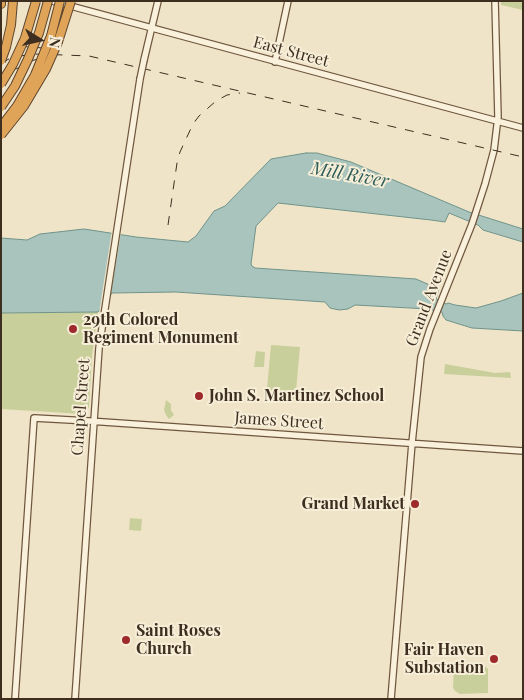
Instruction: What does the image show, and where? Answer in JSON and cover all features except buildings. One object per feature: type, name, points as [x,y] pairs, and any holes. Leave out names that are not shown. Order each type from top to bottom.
[{"type":"highway","points":[[1,61],[10,32],[13,1]]},
{"type":"highway","points":[[1,84],[25,38],[36,1]]},
{"type":"highway","points":[[1,107],[18,80],[31,53],[48,1]]},
{"type":"highway","points":[[1,127],[17,106],[39,67],[51,36],[60,1]]},
{"type":"highway","points":[[1,135],[24,106],[46,69],[58,42],[71,1]]},
{"type":"main road","name":"East Street","points":[[52,1],[523,128]]},
{"type":"main road","name":"Chapel Street","points":[[75,699],[99,348],[140,79],[158,1]]},
{"type":"main road","points":[[275,62],[288,1]]},
{"type":"main road","name":"Grand Avenue","points":[[391,699],[421,357],[441,300],[476,213],[492,160],[498,122],[495,1]]},
{"type":"main road","name":"James Street","points":[[15,699],[34,418],[523,451]]},
{"type":"green space","points":[[501,1],[518,1],[523,3],[523,10],[501,5]]},
{"type":"green space","points":[[98,312],[92,356],[89,407],[86,411],[82,414],[1,409],[1,313]]},
{"type":"green space","points":[[271,345],[300,347],[295,402],[266,399]]},
{"type":"green space","points":[[256,351],[265,352],[264,367],[254,367]]},
{"type":"green space","points":[[445,364],[495,373],[510,372],[511,378],[444,374]]},
{"type":"green space","points":[[166,400],[171,404],[171,410],[174,415],[169,419],[164,410]]},
{"type":"green space","points":[[130,518],[142,519],[141,531],[129,530]]},
{"type":"green space","points":[[454,666],[486,667],[488,669],[488,693],[460,694],[455,691],[453,688]]},
{"type":"water","name":"Mill River","points":[[317,153],[351,162],[469,212],[523,229],[523,242],[483,230],[478,225],[449,213],[445,222],[278,203],[256,226],[252,266],[255,268],[416,279],[439,289],[436,299],[446,304],[476,308],[523,293],[523,331],[472,328],[446,320],[442,312],[428,309],[355,305],[348,309],[339,310],[330,308],[325,302],[176,292],[112,293],[98,312],[1,313],[1,238],[27,240],[40,234],[84,229],[188,242],[196,236],[214,211],[225,206],[271,159]]},
{"type":"pier","points":[[112,230],[121,232],[110,299],[101,313],[99,313]]},
{"type":"railway","points":[[1,48],[17,46],[43,48]]},
{"type":"railway","points":[[1,63],[11,58],[38,54],[89,56],[523,157]]},
{"type":"railway","points":[[1,80],[16,69],[34,60],[43,58]]},
{"type":"railway","points":[[168,225],[177,163],[193,124],[216,101],[227,95],[240,93]]},
{"type":"place","name":"29th Colored Regiment Monument","points":[[73,329]]},
{"type":"place","name":"John S. Martinez School","points":[[199,396]]},
{"type":"place","name":"Grand Market","points":[[415,504]]},
{"type":"place","name":"Saint Roses Church","points":[[126,640]]},
{"type":"place","name":"Fair Haven Substation","points":[[494,659]]}]
